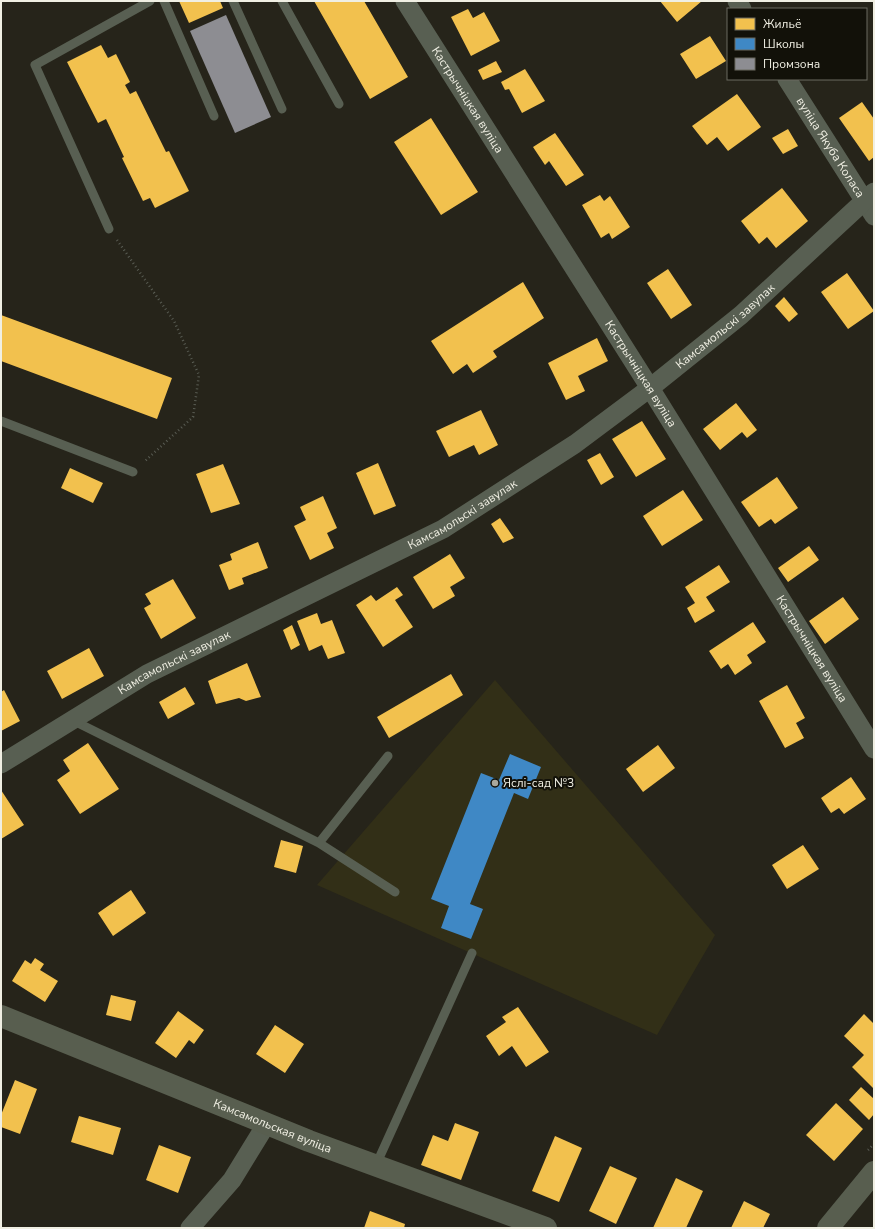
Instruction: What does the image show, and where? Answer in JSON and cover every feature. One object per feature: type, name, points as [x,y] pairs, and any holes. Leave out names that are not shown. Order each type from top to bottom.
[{"type":"main road","name":"Камсамольская вуліца","points":[[1,1016],[267,1123],[308,1141],[546,1228]]},
{"type":"main road","points":[[828,1228],[874,1172]]},
{"type":"street","name":"Кастрычніцкая вуліца","points":[[405,1],[650,388],[874,749]]},
{"type":"street","name":"вуліца Якуба Коласа","points":[[788,80],[869,196],[874,216]]},
{"type":"street","name":"Камсамольскі завулак","points":[[1,764],[146,674],[443,529],[575,444],[650,388],[741,314],[869,196]]},
{"type":"street","points":[[190,1228],[232,1180],[267,1123]]},
{"type":"lane","points":[[109,229],[35,65],[150,1]]},
{"type":"lane","points":[[164,1],[214,116]]},
{"type":"lane","points":[[233,1],[282,109]]},
{"type":"lane","points":[[282,1],[339,104]]},
{"type":"lane","points":[[1,421],[133,472]]},
{"type":"lane","points":[[72,720],[320,843],[395,892]]},
{"type":"lane","points":[[320,843],[388,756]]},
{"type":"lane","points":[[376,1165],[472,953]]},
{"type":"path","points":[[109,229],[174,321],[199,375],[193,417],[133,472]]},
{"type":"shaded area","name":"Яслі-сад №3","points":[[495,680],[715,935],[657,1035],[317,885]]},
{"type":"building: Жильё","points":[[179,1],[220,1],[223,8],[189,23]]},
{"type":"building: Жильё","points":[[314,1],[364,1],[408,77],[370,99]]},
{"type":"building: Жильё","points":[[660,1],[702,1],[677,22]]},
{"type":"building: Жильё","points":[[468,9],[473,18],[484,12],[500,41],[471,56],[451,17]]},
{"type":"building: Жильё","points":[[710,36],[726,61],[696,79],[680,54]]},
{"type":"building: Жильё","points":[[101,45],[108,58],[116,54],[130,82],[125,85],[130,94],[136,91],[166,152],[169,151],[189,191],[155,208],[150,198],[143,201],[122,158],[124,157],[106,119],[98,123],[67,62]]},
{"type":"building: Жильё","points":[[496,61],[502,72],[483,80],[478,70]]},
{"type":"building: Жильё","points":[[525,69],[545,101],[522,113],[509,89],[505,90],[501,82]]},
{"type":"building: Жильё","points":[[737,94],[761,127],[728,151],[717,137],[707,145],[692,126]]},
{"type":"building: Жильё","points":[[862,102],[874,119],[874,157],[869,161],[839,118]]},
{"type":"building: Жильё","points":[[431,118],[478,192],[441,215],[394,142]]},
{"type":"building: Жильё","points":[[788,129],[798,146],[783,154],[772,138]]},
{"type":"building: Жильё","points":[[555,133],[584,175],[566,186],[549,161],[545,165],[533,147]]},
{"type":"building: Жильё","points":[[782,188],[808,221],[776,248],[767,237],[759,244],[741,221]]},
{"type":"building: Жильё","points":[[600,195],[604,201],[610,196],[630,227],[612,239],[609,233],[601,238],[582,205]]},
{"type":"building: Жильё","points":[[668,269],[692,305],[671,319],[647,283]]},
{"type":"building: Жильё","points":[[847,273],[874,311],[848,329],[821,292]]},
{"type":"building: Жильё","points":[[523,282],[544,318],[493,351],[497,357],[473,373],[467,364],[453,374],[431,341]]},
{"type":"building: Жильё","points":[[784,297],[798,314],[789,322],[775,306]]},
{"type":"building: Жильё","points":[[1,315],[172,378],[157,419],[1,361]]},
{"type":"building: Жильё","points":[[597,338],[608,361],[578,376],[585,391],[566,400],[548,363]]},
{"type":"building: Жильё","points":[[736,403],[757,430],[747,438],[742,432],[720,450],[703,429]]},
{"type":"building: Жильё","points":[[481,410],[498,445],[479,455],[474,445],[449,457],[436,431]]},
{"type":"building: Жильё","points":[[642,421],[666,459],[636,477],[612,439]]},
{"type":"building: Жильё","points":[[600,453],[614,477],[601,485],[587,460]]},
{"type":"building: Жильё","points":[[378,463],[396,506],[374,515],[356,473]]},
{"type":"building: Жильё","points":[[223,464],[240,504],[211,513],[196,474]]},
{"type":"building: Жильё","points":[[70,468],[103,483],[93,503],[61,488]]},
{"type":"building: Жильё","points":[[777,477],[798,508],[775,524],[771,519],[759,527],[741,502]]},
{"type":"building: Жильё","points":[[683,490],[703,520],[662,546],[643,516]]},
{"type":"building: Жильё","points":[[323,496],[337,528],[327,533],[334,548],[310,560],[294,526],[306,520],[300,507]]},
{"type":"building: Жильё","points":[[500,518],[514,538],[503,543],[491,524]]},
{"type":"building: Жильё","points":[[258,542],[268,568],[242,578],[244,584],[229,590],[219,565],[232,560],[230,554]]},
{"type":"building: Жильё","points":[[809,546],[819,560],[788,582],[778,568]]},
{"type":"building: Жильё","points":[[450,554],[465,578],[450,587],[455,596],[433,609],[413,577]]},
{"type":"building: Жильё","points":[[719,565],[730,582],[706,597],[715,611],[695,623],[687,608],[695,603],[685,587]]},
{"type":"building: Жильё","points":[[173,579],[196,618],[161,639],[144,608],[151,604],[145,594]]},
{"type":"building: Жильё","points":[[397,587],[403,595],[395,600],[413,627],[383,647],[356,605],[371,595],[376,601]]},
{"type":"building: Жильё","points":[[843,597],[859,619],[825,644],[809,621]]},
{"type":"building: Жильё","points":[[317,613],[321,624],[332,620],[345,653],[328,659],[322,645],[309,651],[297,621]]},
{"type":"building: Жильё","points":[[753,622],[766,642],[747,655],[752,663],[735,675],[728,664],[721,669],[709,651]]},
{"type":"building: Жильё","points":[[292,625],[300,645],[291,650],[283,630]]},
{"type":"building: Жильё","points":[[89,648],[104,676],[62,699],[47,671]]},
{"type":"building: Жильё","points":[[247,663],[261,697],[246,701],[239,698],[216,704],[208,681]]},
{"type":"building: Жильё","points":[[451,674],[463,695],[389,738],[377,717]]},
{"type":"building: Жильё","points":[[787,685],[805,718],[796,723],[804,738],[785,748],[759,701]]},
{"type":"building: Жильё","points":[[185,687],[195,704],[168,719],[159,702]]},
{"type":"building: Жильё","points":[[4,690],[20,721],[1,731],[1,692]]},
{"type":"building: Жильё","points":[[88,743],[119,789],[80,814],[57,780],[70,771],[63,760]]},
{"type":"building: Жильё","points":[[658,745],[675,768],[643,792],[626,769]]},
{"type":"building: Жильё","points":[[851,777],[866,799],[844,814],[839,808],[831,813],[821,798]]},
{"type":"building: Жильё","points":[[1,790],[24,825],[1,839]]},
{"type":"building: Жильё","points":[[281,840],[303,846],[296,873],[274,867]]},
{"type":"building: Жильё","points":[[803,845],[819,869],[787,889],[772,865]]},
{"type":"building: Жильё","points":[[131,890],[146,913],[113,936],[98,913]]},
{"type":"building: Жильё","points":[[35,958],[44,964],[40,970],[58,981],[45,1002],[12,981],[25,960],[31,964]]},
{"type":"building: Жильё","points":[[111,995],[136,1001],[131,1021],[106,1015]]},
{"type":"building: Жильё","points":[[518,1007],[549,1052],[526,1067],[512,1046],[499,1056],[486,1036],[506,1022],[502,1017]]},
{"type":"building: Жильё","points":[[178,1011],[204,1030],[194,1044],[189,1040],[176,1058],[155,1043]]},
{"type":"building: Жильё","points":[[864,1014],[874,1024],[874,1089],[852,1067],[864,1055],[844,1036]]},
{"type":"building: Жильё","points":[[275,1025],[304,1044],[285,1073],[256,1054]]},
{"type":"building: Жильё","points":[[15,1080],[37,1089],[20,1134],[1,1127],[1,1115]]},
{"type":"building: Жильё","points":[[861,1087],[874,1099],[874,1114],[869,1120],[849,1100]]},
{"type":"building: Жильё","points":[[836,1103],[863,1129],[834,1161],[806,1135]]},
{"type":"building: Жильё","points":[[79,1116],[121,1128],[113,1155],[71,1142]]},
{"type":"building: Жильё","points":[[455,1123],[479,1132],[461,1180],[421,1165],[433,1135],[448,1141]]},
{"type":"building: Жильё","points":[[555,1136],[582,1148],[559,1202],[532,1191]]},
{"type":"building: Жильё","points":[[159,1145],[191,1157],[178,1193],[146,1180]]},
{"type":"building: Жильё","points":[[610,1166],[637,1178],[616,1224],[589,1211]]},
{"type":"building: Жильё","points":[[676,1178],[703,1191],[686,1228],[653,1228]]},
{"type":"building: Жильё","points":[[744,1201],[770,1214],[763,1228],[731,1228]]},
{"type":"building: Жильё","points":[[370,1211],[405,1224],[404,1228],[364,1228]]},
{"type":"building: Школы","points":[[510,754],[541,767],[528,799],[514,793],[470,904],[483,909],[471,939],[441,928],[449,906],[431,899],[481,773],[499,780]]},
{"type":"building: Промзона","points":[[226,15],[271,117],[235,133],[190,31]]},
{"type":"place","name":"Яслі-сад №3","points":[[495,783]]}]
